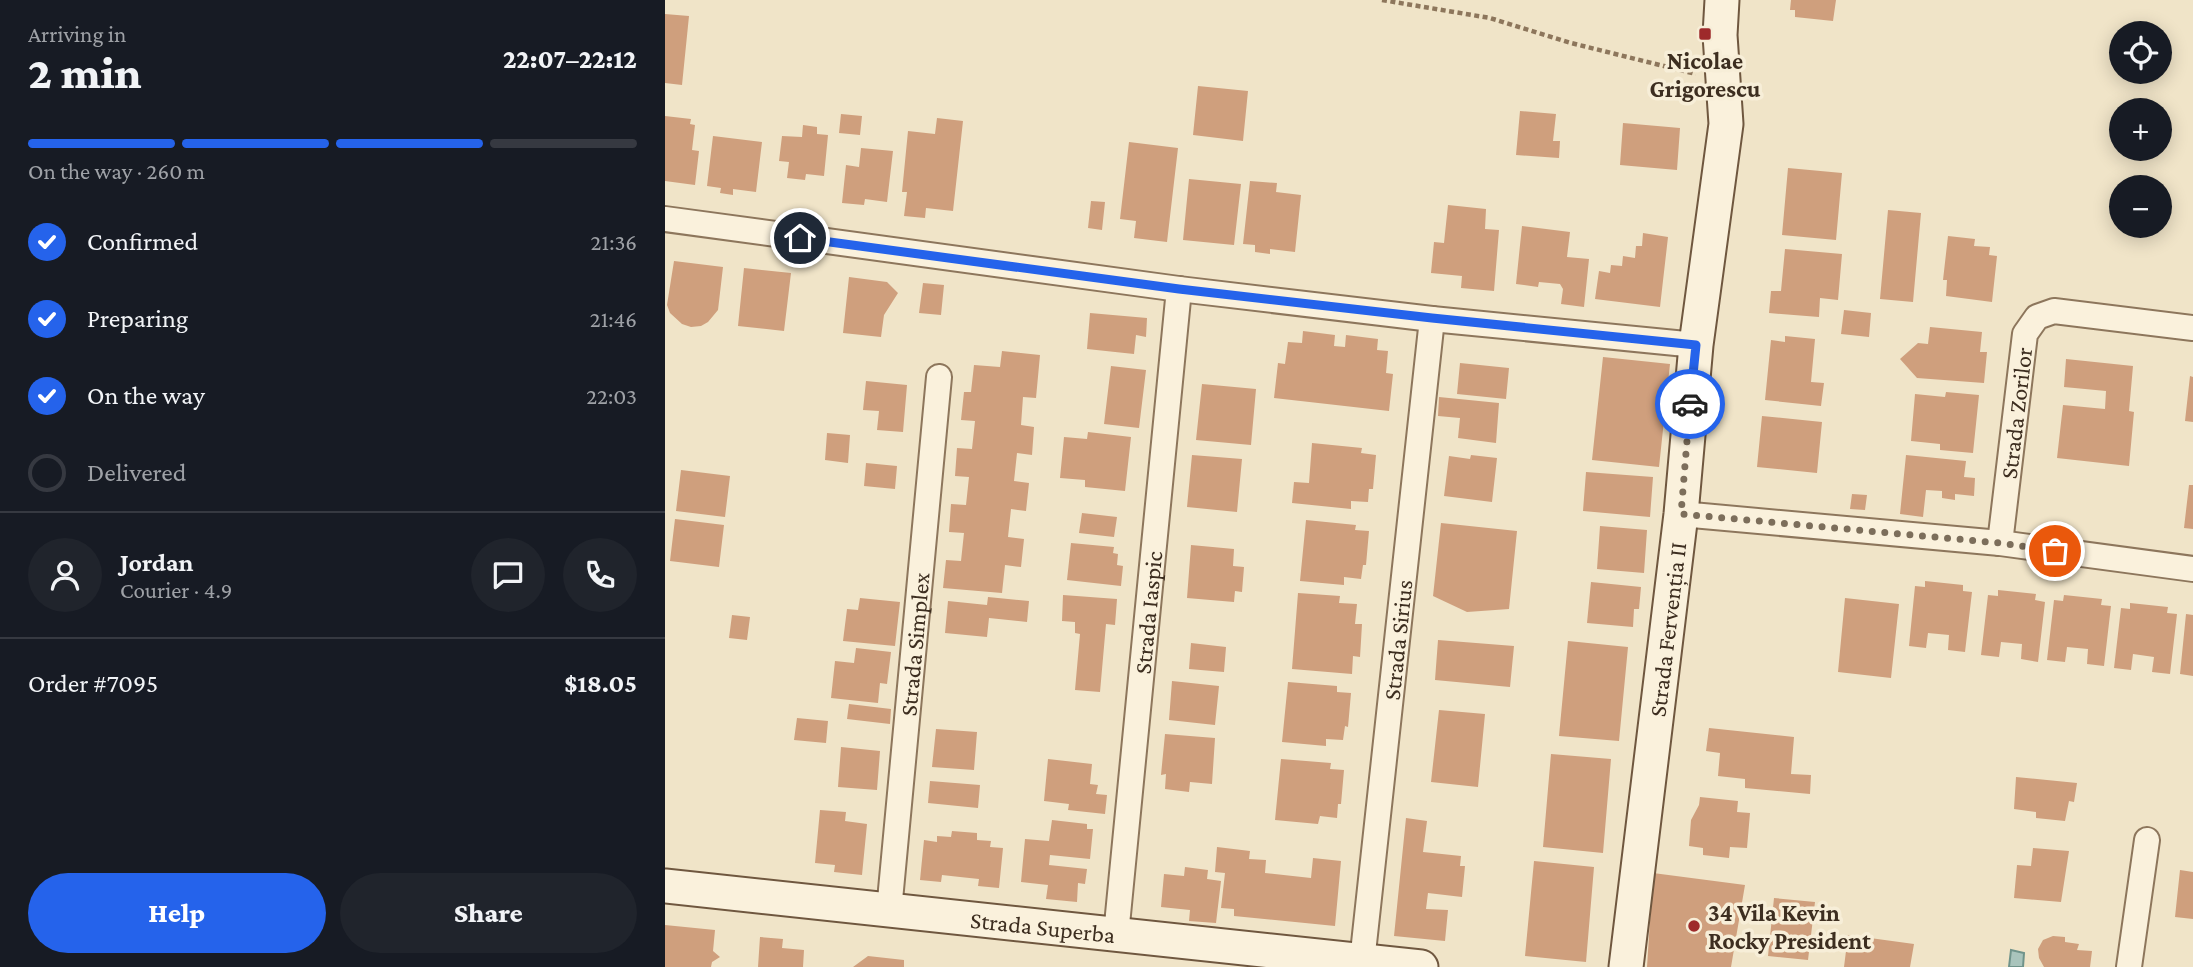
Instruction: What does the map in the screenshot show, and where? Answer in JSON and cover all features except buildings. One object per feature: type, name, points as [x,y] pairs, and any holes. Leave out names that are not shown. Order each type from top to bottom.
[{"type":"street","name":"Strada Fervenția II","points":[[1626,967],[1681,514],[1696,345],[1726,124],[1720,35],[1722,0]]},
{"type":"street","points":[[665,219],[1179,289],[1696,345]]},
{"type":"street","name":"Strada Iaspic","points":[[1116,935],[1179,289]]},
{"type":"street","name":"Strada Zorilor","points":[[2000,543],[2025,334],[2038,317],[2054,311],[2193,328]]},
{"type":"street","name":"Strada Sirius","points":[[1362,962],[1432,318]]},
{"type":"street","name":"Strada Simplex","points":[[889,911],[939,377]]},
{"type":"street","points":[[1681,514],[2000,543],[2193,569]]},
{"type":"street","points":[[2129,967],[2147,840]]},
{"type":"street","name":"Strada Superba","points":[[665,886],[1116,935],[1288,960],[1421,967]]},
{"type":"path","points":[[1382,0],[1490,18],[1571,43],[1724,81]]},
{"type":"water","points":[[2011,950],[2024,953],[2023,967],[2009,967]]},
{"type":"way so far","points":[[1690,404],[1681,514],[2000,543],[2055,551]]},
{"type":"place","name":"Nicolae Grigorescu","points":[[1705,34]]},
{"type":"place","name":"34 Vila Kevin Rocky President","points":[[1694,926]]},
{"type":"route","points":[[800,238],[1179,289],[1696,345],[1690,404]]}]
